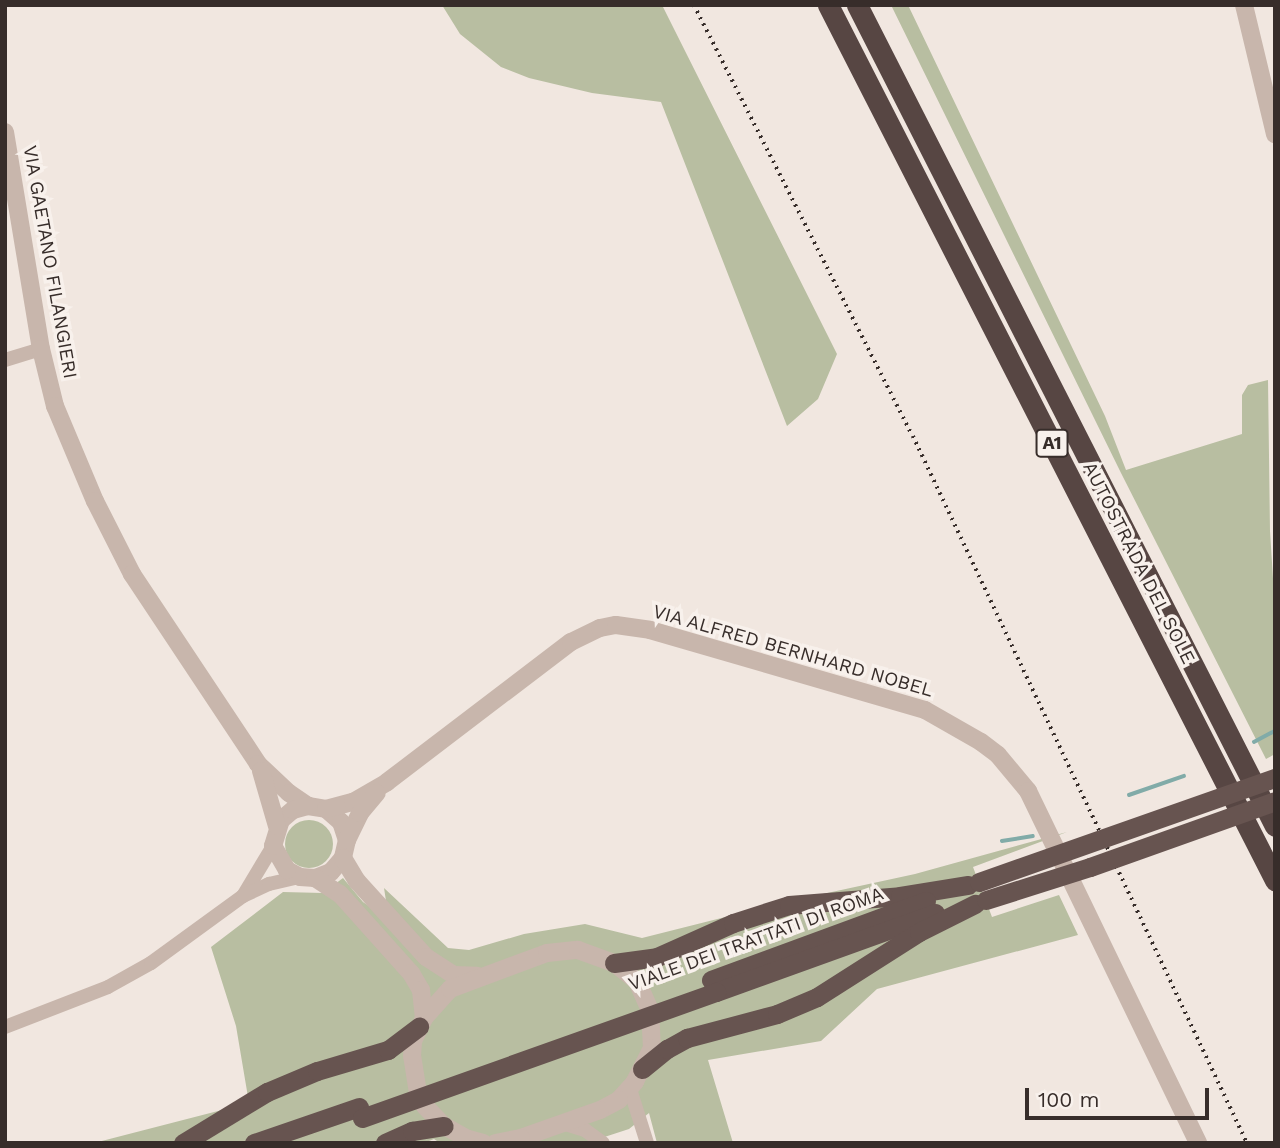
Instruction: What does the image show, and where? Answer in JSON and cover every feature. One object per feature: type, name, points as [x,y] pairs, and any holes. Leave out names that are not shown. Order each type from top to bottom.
[{"type":"highway","name":"AUTOSTRADA DEL SOLE","points":[[828,5],[1275,880]]},
{"type":"highway","name":"AUTOSTRADA DEL SOLE","points":[[857,5],[1275,826]]},
{"type":"highway","name":"VIALE DEI TRATTATI DI ROMA","points":[[713,986],[974,883],[1275,778]]},
{"type":"highway","name":"VIALE DEI TRATTATI DI ROMA","points":[[284,1143],[713,986],[903,923],[981,902],[1090,867],[1275,801]]},
{"type":"highway","points":[[614,963],[657,957],[733,923],[789,905],[900,896],[974,883]]},
{"type":"highway","points":[[642,1069],[667,1049],[687,1038],[777,1014],[817,997],[919,932],[981,902]]},
{"type":"highway","points":[[183,1143],[267,1092],[317,1071],[388,1050],[421,1022]]},
{"type":"highway","name":"VIALE DEI TRATTATI DI ROMA","points":[[254,1143],[360,1113]]},
{"type":"highway","points":[[385,1143],[412,1131],[443,1126]]},
{"type":"street","points":[[1244,5],[1275,133]]},
{"type":"street","name":"VIA GAETANO FILANGIERI","points":[[5,132],[41,349],[55,406],[122,558],[258,764],[289,793],[317,807]]},
{"type":"street","points":[[5,360],[41,349]]},
{"type":"street","name":"VIA ALFRED BERNHARD NOBEL","points":[[317,807],[354,802],[387,782],[571,642],[593,631],[617,625],[650,630],[935,715],[963,729],[998,755],[1034,800],[1198,1143]]},
{"type":"street","name":"VIA GAETANO FILANGIERI","points":[[258,764],[277,827]]},
{"type":"street","name":"VIA ALFRED BERNHARD NOBEL","points":[[346,840],[360,813],[387,782]]},
{"type":"street","points":[[5,1027],[125,978],[243,896],[269,884],[331,872],[343,858],[346,840],[341,822],[317,807],[293,810],[277,827],[273,846],[243,896]]},
{"type":"street","points":[[273,846],[287,870],[340,894],[411,973],[421,990],[421,1022],[412,1056],[414,1078],[425,1106],[443,1126],[466,1139],[483,1143]]},
{"type":"street","points":[[343,858],[357,881],[426,957],[454,975],[480,976]]},
{"type":"street","points":[[421,1022],[450,989],[558,950],[588,951],[614,963],[636,981],[650,1010],[653,1036],[642,1069],[630,1089],[610,1105],[521,1139],[495,1143]]},
{"type":"street","points":[[630,1089],[647,1143]]},
{"type":"street","points":[[562,1123],[585,1130],[603,1143]]},
{"type":"green space","points":[[442,5],[662,5],[837,354],[818,399],[787,426],[661,102],[592,93],[529,78],[501,67],[460,34]]},
{"type":"green space","points":[[891,5],[908,5],[1105,416],[1126,470],[1242,434],[1242,395],[1248,385],[1268,380],[1270,531],[1275,610],[1275,754],[1266,759],[1121,473]]},
{"type":"green space","points":[[309,820],[326,827],[333,844],[326,861],[309,868],[292,861],[285,844],[292,827]]},
{"type":"green space","points":[[1067,832],[973,867],[992,917],[1059,895],[1078,935],[877,989],[821,1041],[708,1060],[733,1143],[657,1143],[649,1113],[629,1129],[586,1143],[440,1143],[434,1139],[424,1143],[94,1143],[249,1103],[236,1026],[211,947],[283,892],[323,893],[343,878],[363,902],[389,920],[384,888],[448,948],[469,950],[524,934],[585,924],[642,938],[781,903],[915,874]]},
{"type":"waterway","points":[[1254,742],[1275,731]]},
{"type":"waterway","points":[[1129,795],[1184,776]]},
{"type":"waterway","points":[[1002,841],[1033,836]]},
{"type":"railway","points":[[694,5],[913,436],[1247,1143]]}]
